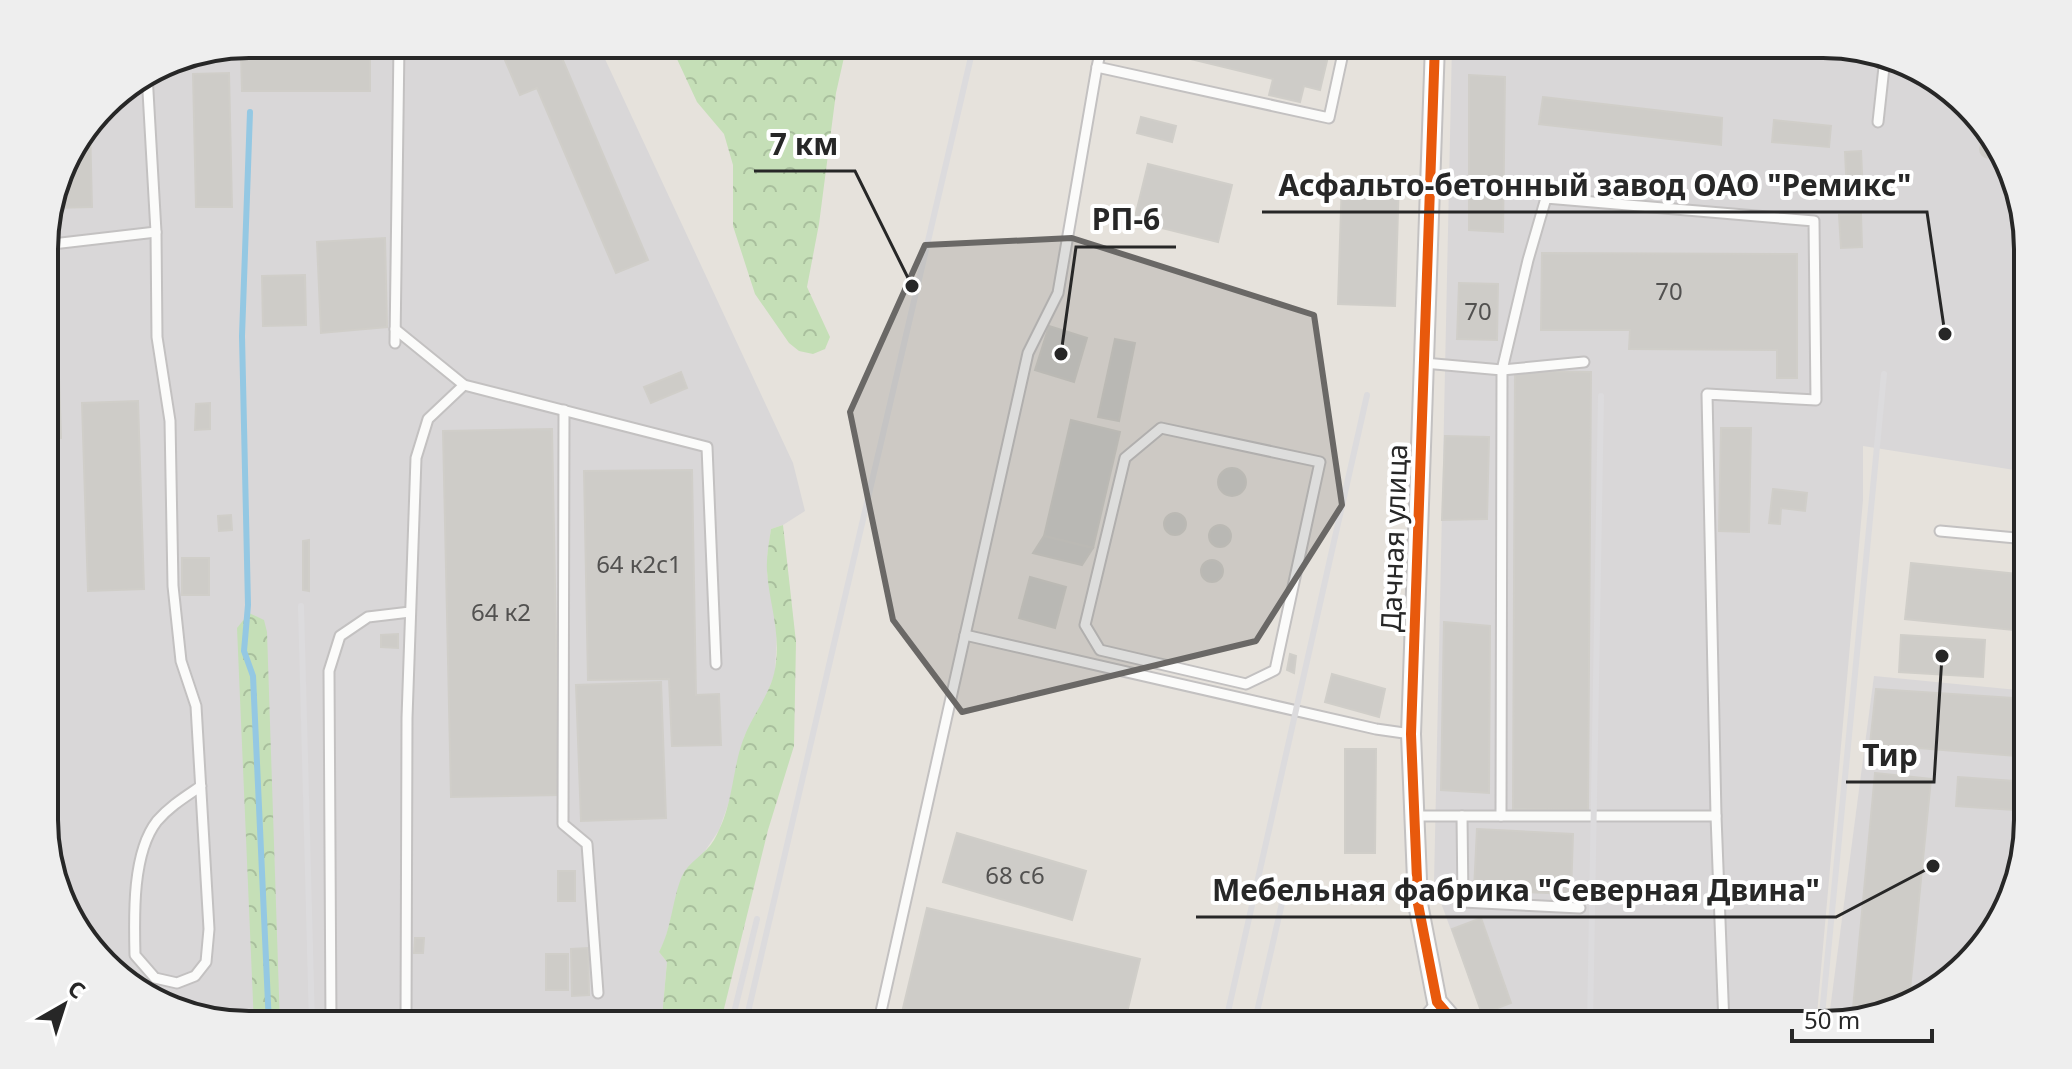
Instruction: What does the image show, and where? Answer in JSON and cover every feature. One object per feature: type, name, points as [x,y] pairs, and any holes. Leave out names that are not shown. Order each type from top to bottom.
[{"type":"street","name":"Дачная улица","points":[[1435,58],[1411,734],[1418,904],[1437,1002]]},
{"type":"street","points":[[1437,1002],[1445,1011]]},
{"type":"lane","points":[[395,343],[399,58]]},
{"type":"lane","points":[[881,1011],[1028,353],[1058,293],[1099,58]]},
{"type":"lane","points":[[1097,67],[1329,118],[1342,58]]},
{"type":"lane","points":[[1878,122],[1884,68]]},
{"type":"lane","points":[[148,87],[156,232],[157,337],[170,421],[173,586],[181,661],[196,706],[201,786],[209,929],[206,962],[195,976],[177,983],[155,978],[135,955],[135,887],[142,856],[155,824],[174,804],[201,786]]},
{"type":"lane","points":[[1501,816],[1502,370],[1546,198],[1814,221],[1816,400],[1707,394],[1723,1011]]},
{"type":"lane","points":[[58,243],[156,232]]},
{"type":"lane","points":[[395,329],[464,385],[707,447],[716,664]]},
{"type":"lane","points":[[1424,363],[1502,370],[1584,362]]},
{"type":"lane","points":[[406,1011],[406,733],[416,458],[428,419],[464,385]]},
{"type":"lane","points":[[564,410],[563,824],[587,844],[598,993]]},
{"type":"lane","points":[[1161,428],[1320,462],[1275,670],[1246,684],[1100,650],[1085,625],[1125,458],[1161,428]]},
{"type":"lane","points":[[1940,531],[2014,538]]},
{"type":"lane","points":[[331,1011],[329,671],[340,636],[368,617],[410,612]]},
{"type":"lane","points":[[965,635],[1376,729],[1411,734]]},
{"type":"lane","points":[[1414,816],[1716,816]]},
{"type":"lane","points":[[1462,816],[1463,902],[1580,908]]},
{"type":"lane","points":[[1429,1011],[1437,1002]]},
{"type":"highlighted area","points":[[1072,238],[1314,315],[1342,505],[1256,641],[962,712],[893,620],[850,412],[925,245]]},
{"type":"shaded area","points":[[236,58],[605,58],[793,463],[805,511],[771,529],[767,573],[777,631],[775,673],[744,737],[733,791],[719,830],[703,854],[683,874],[659,952],[667,962],[663,1011],[249,1011],[199,1005],[153,985],[114,955],[84,916],[64,870],[58,820],[58,236],[68,187],[90,143],[123,105],[153,84],[199,64]]},
{"type":"shaded area","points":[[1452,58],[1836,58],[1885,68],[1929,90],[1967,123],[1982,143],[2008,199],[2014,249],[2014,470],[1863,446],[1863,500],[1817,1011],[1481,1011],[1434,884]]},
{"type":"shaded area","points":[[1874,676],[2014,690],[2012,845],[2004,882],[1982,926],[1949,964],[1908,991],[1885,1001],[1830,1011]]},
{"type":"green space","points":[[677,58],[844,58],[807,287],[830,337],[825,349],[813,354],[799,351],[789,343],[755,294],[733,226],[733,165],[724,134],[697,102]]},
{"type":"green space","points":[[783,525],[796,642],[794,746],[768,830],[723,1011],[663,1011],[667,962],[659,952],[679,885],[685,871],[711,845],[720,827],[743,740],[774,673],[777,639],[767,560],[771,529]]},
{"type":"green space","points":[[249,613],[264,620],[267,632],[280,1011],[253,1011],[237,628]]},
{"type":"building","points":[[241,58],[370,58],[370,91],[242,91]]},
{"type":"building","points":[[504,58],[562,58],[648,260],[616,273],[537,88],[520,95]]},
{"type":"building","points":[[1187,58],[1328,58],[1320,90],[1304,86],[1300,102],[1269,95],[1273,79]]},
{"type":"building","points":[[229,73],[232,207],[196,207],[193,74]]},
{"type":"building","points":[[1469,75],[1505,77],[1503,232],[1469,230]]},
{"type":"building","points":[[1543,97],[1722,118],[1721,145],[1539,124]]},
{"type":"building","points":[[1141,117],[1176,126],[1172,142],[1137,133]]},
{"type":"building","points":[[1774,120],[1831,126],[1829,147],[1772,142]]},
{"type":"building","points":[[90,142],[92,207],[63,208],[68,187]]},
{"type":"building","points":[[1982,144],[1990,158],[1983,155]]},
{"type":"building","points":[[1861,151],[1863,194],[1847,195],[1845,152]]},
{"type":"building","points":[[1148,164],[1232,185],[1218,242],[1134,221]]},
{"type":"building","points":[[1342,178],[1399,180],[1395,306],[1338,304]]},
{"type":"building","points":[[1861,214],[1862,247],[1841,248],[1839,215]]},
{"type":"building","points":[[385,238],[387,327],[321,333],[317,242]]},
{"type":"building","points":[[1542,253],[1797,254],[1797,378],[1777,378],[1777,350],[1629,349],[1630,330],[1541,330]]},
{"type":"building","points":[[305,275],[306,325],[263,326],[262,276]]},
{"type":"building","points":[[1459,283],[1498,284],[1497,340],[1457,339]]},
{"type":"building","points":[[1049,326],[1087,338],[1074,382],[1035,370]]},
{"type":"building","points":[[1115,339],[1135,343],[1119,421],[1098,417]]},
{"type":"building","points":[[58,349],[61,438],[58,438]]},
{"type":"building","points":[[1515,371],[1591,372],[1588,810],[1513,809]]},
{"type":"building","points":[[681,372],[687,388],[651,403],[644,387]]},
{"type":"building","points":[[138,401],[144,589],[88,591],[82,403]]},
{"type":"building","points":[[210,403],[210,429],[195,430],[196,404]]},
{"type":"building","points":[[1071,420],[1120,432],[1093,548],[1044,536]]},
{"type":"building","points":[[1721,428],[1751,428],[1749,532],[1719,531]]},
{"type":"building","points":[[552,429],[559,795],[451,797],[443,431]]},
{"type":"building","points":[[1445,436],[1489,437],[1487,519],[1442,520]]},
{"type":"building","points":[[1232,468],[1242,472],[1246,482],[1242,492],[1232,496],[1222,492],[1218,482],[1222,472]]},
{"type":"building","points":[[692,470],[696,695],[719,694],[721,745],[672,746],[669,679],[588,680],[584,471]]},
{"type":"building","points":[[1773,489],[1807,493],[1805,511],[1781,508],[1780,524],[1769,523]]},
{"type":"building","points":[[1175,513],[1183,516],[1186,524],[1183,532],[1175,535],[1167,532],[1164,524],[1167,516]]},
{"type":"building","points":[[231,515],[232,530],[219,531],[218,516]]},
{"type":"building","points":[[1220,525],[1228,528],[1231,536],[1228,544],[1220,547],[1212,544],[1209,536],[1212,528]]},
{"type":"building","points":[[1044,536],[1093,548],[1082,565],[1033,553]]},
{"type":"building","points":[[309,540],[309,591],[303,590],[303,541]]},
{"type":"building","points":[[182,558],[209,558],[209,595],[182,595]]},
{"type":"building","points":[[1212,560],[1220,563],[1223,571],[1220,579],[1212,582],[1204,579],[1201,571],[1204,563]]},
{"type":"building","points":[[1911,563],[2014,574],[2014,630],[1905,619]]},
{"type":"building","points":[[1030,577],[1066,587],[1055,628],[1019,618]]},
{"type":"building","points":[[1444,622],[1490,626],[1489,793],[1441,790]]},
{"type":"building","points":[[398,634],[398,648],[381,647],[381,635]]},
{"type":"building","points":[[1901,635],[1985,640],[1983,677],[1899,672]]},
{"type":"building","points":[[1290,654],[1296,656],[1294,673],[1287,670]]},
{"type":"building","points":[[1332,674],[1385,689],[1379,717],[1325,702]]},
{"type":"building","points":[[661,682],[666,818],[581,821],[576,685]]},
{"type":"building","points":[[1876,689],[2014,698],[2014,756],[1870,744]]},
{"type":"building","points":[[1345,749],[1376,749],[1375,853],[1345,853]]},
{"type":"building","points":[[1875,773],[1931,779],[1910,990],[1885,1001],[1853,1008]]},
{"type":"building","points":[[1958,777],[2014,781],[2014,810],[1956,806]]},
{"type":"building","points":[[1477,829],[1573,834],[1571,894],[1474,890]]},
{"type":"building","points":[[957,833],[1086,871],[1072,920],[943,882]]},
{"type":"building","points":[[558,871],[575,871],[575,901],[558,901]]},
{"type":"building","points":[[927,908],[1140,959],[1127,1011],[902,1011]]},
{"type":"building","points":[[1481,918],[1511,1003],[1481,1011],[1452,929]]},
{"type":"building","points":[[415,938],[424,938],[423,953],[414,953]]},
{"type":"building","points":[[588,948],[589,995],[572,996],[571,949]]},
{"type":"building","points":[[546,954],[568,954],[568,990],[546,990]]},
{"type":"waterway","points":[[250,112],[242,336],[248,605],[244,651],[253,676],[268,1011]]},
{"type":"railway","points":[[748,1011],[971,58]]},
{"type":"railway","points":[[1822,1011],[1884,374]]},
{"type":"railway","points":[[1228,1011],[1367,395]]},
{"type":"railway","points":[[1590,1011],[1601,396]]},
{"type":"railway","points":[[301,606],[312,1011]]},
{"type":"railway","points":[[1257,1011],[1285,890]]},
{"type":"railway","points":[[734,1011],[757,919]]},
{"type":"cycle path","points":[[1435,58],[1411,734],[1418,904],[1437,1002],[1445,1011]]},
{"type":"place","name":"7 км","points":[[912,286]]},
{"type":"place","name":"Асфальто-бетонный завод ОАО \"Ремикс\"","points":[[1945,334]]},
{"type":"place","name":"РП-6","points":[[1061,354]]},
{"type":"place","name":"Тир","points":[[1942,656]]},
{"type":"place","name":"Мебельная фабрика \"Северная Двина\"","points":[[1933,866]]}]
